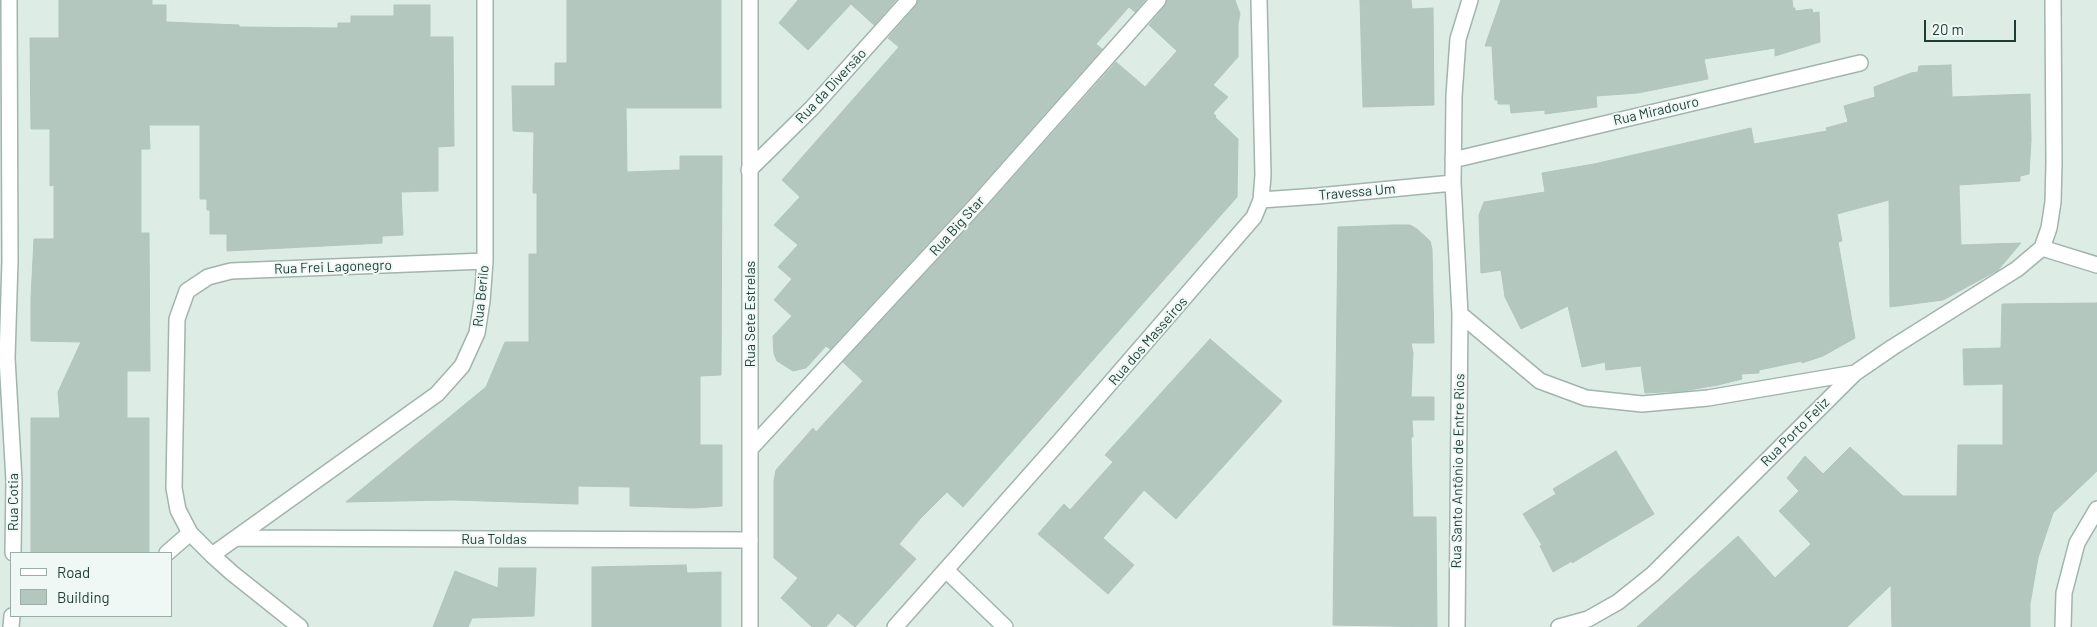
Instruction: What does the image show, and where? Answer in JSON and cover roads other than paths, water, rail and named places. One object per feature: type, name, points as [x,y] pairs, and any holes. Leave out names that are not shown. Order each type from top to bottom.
[{"type":"street","name":"Rua Cotia","points":[[9,0],[10,261],[4,358],[14,481],[13,552]]},
{"type":"street","name":"Rua Berilo","points":[[212,555],[437,394],[462,366],[477,333],[485,261],[485,0]]},
{"type":"street","name":"Rua Sete Estrelas","points":[[750,0],[750,627]]},
{"type":"street","name":"Rua da Diversão","points":[[749,170],[812,108],[909,0]]},
{"type":"street","name":"Rua Big Star","points":[[750,448],[978,203],[1158,0]]},
{"type":"street","name":"Rua dos Masseiros","points":[[895,627],[1254,217],[1261,200],[1264,175],[1259,0]]},
{"type":"street","name":"Rua Santo Antônio de Entre Rios","points":[[1457,627],[1460,314],[1453,183],[1454,96],[1458,38],[1470,0]]},
{"type":"street","points":[[2052,0],[2054,173],[2049,228],[2042,248],[2097,265]]},
{"type":"street","name":"Rua Miradouro","points":[[1453,160],[1860,63]]},
{"type":"street","name":"Travessa Um","points":[[1261,200],[1453,183]]},
{"type":"street","name":"Rua Porto Feliz","points":[[1559,627],[1593,623],[1653,574],[1855,373],[2018,269],[2042,248]]},
{"type":"street","name":"Rua Frei Lagonegro","points":[[190,533],[178,510],[174,488],[177,319],[187,291],[208,277],[231,271],[485,261]]},
{"type":"street","points":[[1460,314],[1540,381],[1586,398],[1642,404],[1708,398],[1855,373]]},
{"type":"street","points":[[2062,627],[2064,594],[2077,543],[2097,509]]},
{"type":"street","points":[[168,552],[190,533],[232,573],[300,627]]},
{"type":"street","name":"Rua Toldas","points":[[238,538],[750,540]]},
{"type":"street","points":[[946,570],[1005,627]]}]
